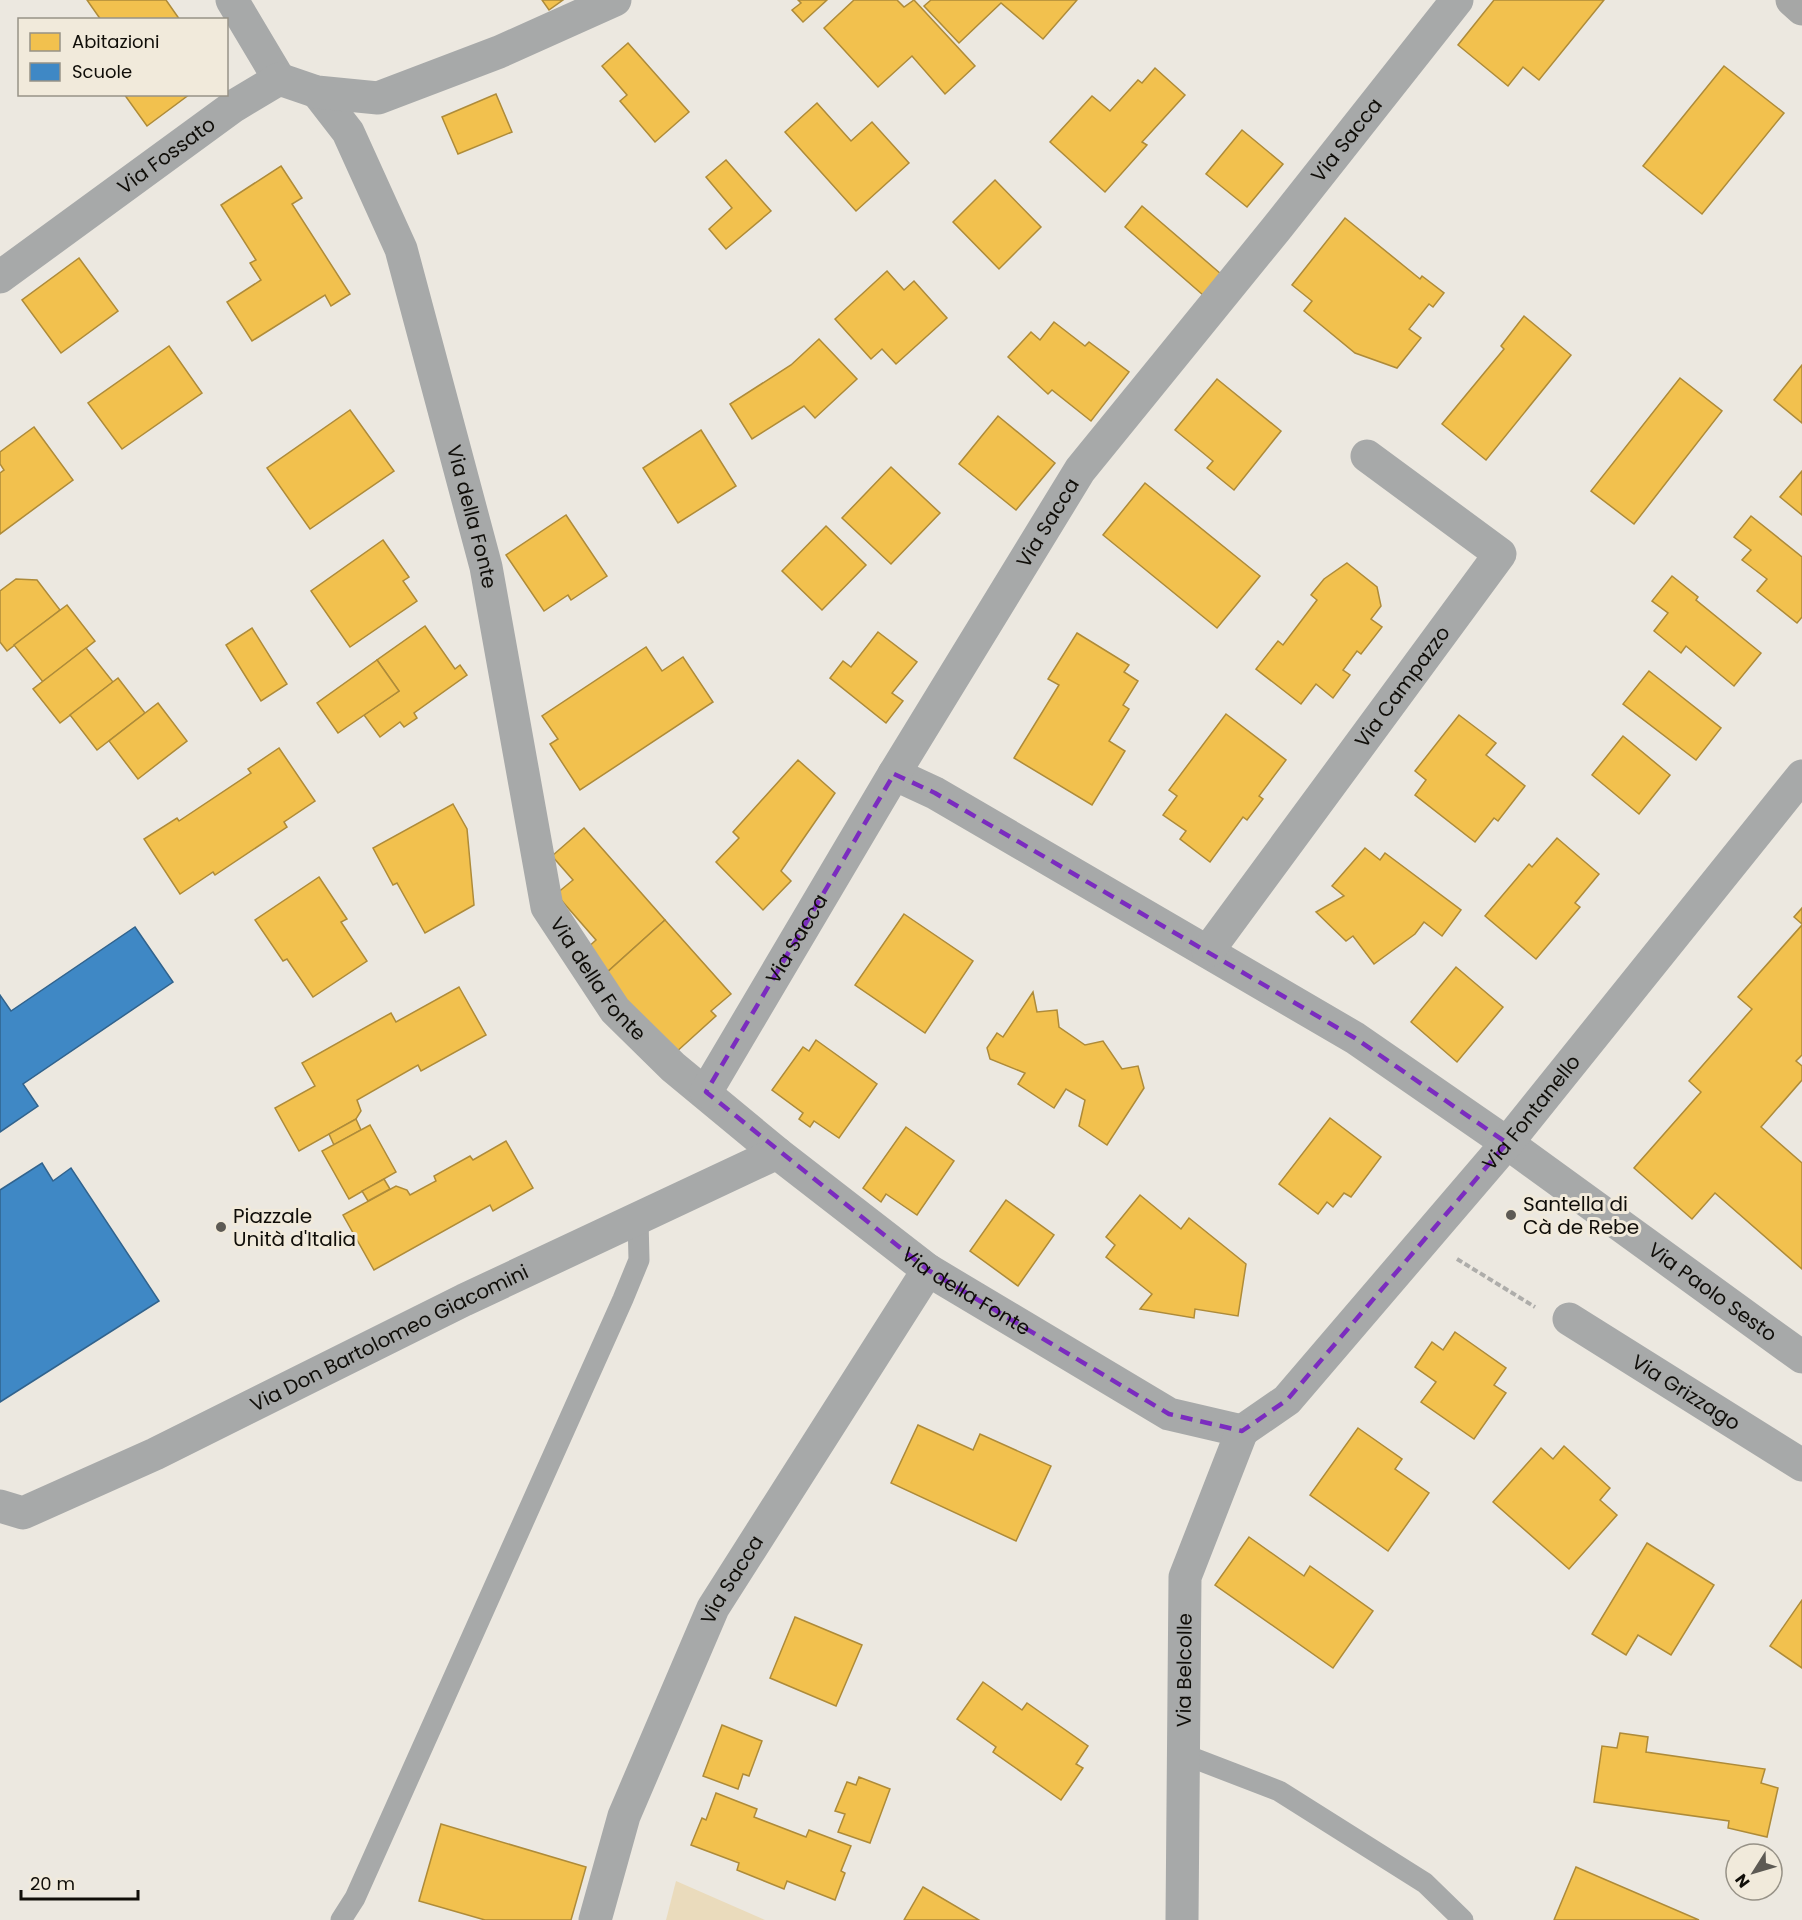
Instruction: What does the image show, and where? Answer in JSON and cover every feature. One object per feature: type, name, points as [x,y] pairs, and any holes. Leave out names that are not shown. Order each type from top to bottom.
[{"type":"main road","points":[[1792,0],[1802,9]]},
{"type":"street","points":[[232,0],[279,79],[317,92],[378,98],[499,52],[615,0]]},
{"type":"street","name":"Via Sacca","points":[[706,1092],[894,774],[1080,470],[1276,229],[1457,0]]},
{"type":"street","name":"Via Fossato","points":[[0,277],[234,106],[279,79]]},
{"type":"street","name":"Via della Fonte","points":[[317,92],[348,132],[401,249],[486,567],[547,907],[615,1010],[673,1067],[777,1153],[928,1270],[1169,1414],[1242,1431]]},
{"type":"street","name":"Via Campazzo","points":[[1208,951],[1500,554],[1367,456]]},
{"type":"street","points":[[894,774],[935,793],[1355,1038],[1507,1143]]},
{"type":"street","name":"Via Fontanello","points":[[1242,1431],[1287,1400],[1507,1143],[1802,776]]},
{"type":"street","name":"Via Paolo Sesto","points":[[1507,1143],[1802,1357]]},
{"type":"street","name":"Via Don Bartolomeo Giacomini","points":[[0,1506],[22,1513],[155,1454],[464,1300],[777,1153]]},
{"type":"street","name":"Via Sacca","points":[[595,1920],[624,1816],[713,1608],[928,1270]]},
{"type":"street","name":"Via Grizzago","points":[[1569,1319],[1802,1465]]},
{"type":"street","name":"Via Belcolle","points":[[1182,1920],[1185,1577],[1242,1431]]},
{"type":"lane","points":[[341,1920],[360,1887],[623,1299],[639,1260],[638,1219]]},
{"type":"lane","points":[[1183,1754],[1279,1791],[1425,1883],[1463,1920]]},
{"type":"path","points":[[1424,1240],[1544,1312],[1569,1319]]},
{"type":"highlighted area","points":[[894,774],[935,793],[1355,1038],[1507,1143],[1287,1400],[1242,1431],[1169,1414],[928,1270],[706,1092]]},
{"type":"shaded area","points":[[676,1881],[765,1920],[666,1920]]},
{"type":"building: Abitazioni","points":[[87,0],[166,0],[179,18],[100,18]]},
{"type":"building: Abitazioni","points":[[542,0],[563,0],[549,10]]},
{"type":"building: Abitazioni","points":[[798,0],[827,0],[803,22],[792,10],[801,3]]},
{"type":"building: Abitazioni","points":[[854,0],[897,0],[904,7],[914,0],[975,66],[945,94],[912,56],[878,87],[824,28]]},
{"type":"building: Abitazioni","points":[[931,0],[1077,0],[1043,39],[1001,3],[959,43],[924,6]]},
{"type":"building: Abitazioni","points":[[1494,0],[1604,0],[1539,80],[1523,67],[1508,86],[1458,45]]},
{"type":"building: Abitazioni","points":[[628,43],[689,112],[655,142],[620,101],[627,95],[602,66]]},
{"type":"building: Abitazioni","points":[[1724,66],[1784,113],[1702,214],[1643,166]]},
{"type":"building: Abitazioni","points":[[1155,68],[1185,95],[1142,142],[1147,145],[1105,192],[1050,142],[1092,96],[1110,111],[1138,80],[1142,83]]},
{"type":"building: Abitazioni","points":[[496,94],[512,132],[458,154],[442,117]]},
{"type":"building: Abitazioni","points":[[125,96],[187,96],[147,126]]},
{"type":"building: Abitazioni","points":[[817,103],[851,141],[872,122],[909,163],[856,211],[785,132]]},
{"type":"building: Abitazioni","points":[[1242,130],[1283,164],[1247,207],[1206,174]]},
{"type":"building: Abitazioni","points":[[726,160],[771,211],[726,249],[709,229],[732,208],[706,177]]},
{"type":"building: Abitazioni","points":[[281,166],[302,198],[292,204],[350,294],[331,306],[325,295],[252,341],[227,302],[261,280],[250,263],[256,260],[221,205]]},
{"type":"building: Abitazioni","points":[[995,180],[1041,227],[999,269],[953,222]]},
{"type":"building: Abitazioni","points":[[1142,206],[1221,274],[1203,295],[1125,227]]},
{"type":"building: Abitazioni","points":[[1345,218],[1420,279],[1422,276],[1444,293],[1433,307],[1429,304],[1409,329],[1421,338],[1397,368],[1355,353],[1304,311],[1312,301],[1292,285]]},
{"type":"building: Abitazioni","points":[[79,258],[118,311],[61,353],[22,300]]},
{"type":"building: Abitazioni","points":[[887,271],[904,290],[914,281],[947,318],[896,364],[882,349],[871,359],[835,319]]},
{"type":"building: Abitazioni","points":[[1524,316],[1571,355],[1486,460],[1442,424],[1504,349],[1501,346]]},
{"type":"building: Abitazioni","points":[[1054,322],[1085,346],[1089,342],[1129,372],[1091,421],[1052,390],[1048,394],[1008,357],[1031,332],[1040,340]]},
{"type":"building: Abitazioni","points":[[819,339],[857,379],[815,418],[804,406],[752,439],[730,404],[791,365]]},
{"type":"building: Abitazioni","points":[[169,346],[202,393],[122,449],[88,403]]},
{"type":"building: Abitazioni","points":[[1802,365],[1802,423],[1774,400]]},
{"type":"building: Abitazioni","points":[[1680,378],[1722,411],[1634,524],[1591,491]]},
{"type":"building: Abitazioni","points":[[1217,379],[1281,431],[1234,490],[1207,468],[1213,461],[1175,430]]},
{"type":"building: Abitazioni","points":[[350,410],[394,471],[310,529],[267,468]]},
{"type":"building: Abitazioni","points":[[998,416],[1055,463],[1016,510],[959,464]]},
{"type":"building: Abitazioni","points":[[34,427],[73,480],[0,534],[0,473],[4,470],[0,464],[0,452]]},
{"type":"building: Abitazioni","points":[[701,430],[736,486],[678,523],[643,468]]},
{"type":"building: Abitazioni","points":[[891,467],[940,513],[891,564],[842,518]]},
{"type":"building: Abitazioni","points":[[1802,471],[1802,515],[1780,497]]},
{"type":"building: Abitazioni","points":[[1145,483],[1260,576],[1217,628],[1103,535]]},
{"type":"building: Abitazioni","points":[[566,515],[607,576],[571,600],[568,595],[544,611],[506,555]]},
{"type":"building: Abitazioni","points":[[1751,516],[1802,557],[1802,617],[1797,623],[1757,591],[1767,579],[1742,560],[1751,550],[1734,537]]},
{"type":"building: Abitazioni","points":[[826,526],[866,565],[822,610],[782,571]]},
{"type":"building: Abitazioni","points":[[383,540],[409,577],[403,581],[417,601],[350,647],[311,591]]},
{"type":"building: Abitazioni","points":[[1347,563],[1377,587],[1381,606],[1371,619],[1382,627],[1361,654],[1357,651],[1343,670],[1350,675],[1333,698],[1316,684],[1301,704],[1256,669],[1278,641],[1283,645],[1317,600],[1311,595],[1324,579]]},
{"type":"building: Abitazioni","points":[[1672,576],[1698,597],[1696,600],[1761,653],[1734,686],[1686,646],[1681,653],[1654,631],[1668,613],[1652,601]]},
{"type":"building: Abitazioni","points":[[16,579],[37,580],[60,610],[7,651],[0,642],[0,591]]},
{"type":"building: Abitazioni","points":[[67,605],[95,641],[43,682],[14,645]]},
{"type":"building: Abitazioni","points":[[425,626],[455,669],[460,665],[467,675],[414,713],[417,718],[404,727],[400,722],[380,737],[364,715],[399,691],[377,660]]},
{"type":"building: Abitazioni","points":[[252,628],[287,684],[261,701],[226,645]]},
{"type":"building: Abitazioni","points":[[878,632],[917,662],[892,693],[903,701],[886,723],[830,678],[843,661],[851,667]]},
{"type":"building: Abitazioni","points":[[1077,633],[1129,665],[1124,672],[1138,681],[1123,705],[1129,709],[1109,741],[1125,751],[1092,805],[1014,758],[1059,685],[1048,679]]},
{"type":"building: Abitazioni","points":[[646,647],[662,671],[683,657],[713,702],[580,790],[550,744],[558,739],[542,716]]},
{"type":"building: Abitazioni","points":[[86,648],[113,682],[60,723],[33,689]]},
{"type":"building: Abitazioni","points":[[377,660],[399,691],[338,733],[317,703]]},
{"type":"building: Abitazioni","points":[[1649,671],[1721,728],[1696,760],[1623,704]]},
{"type":"building: Abitazioni","points":[[118,678],[145,713],[97,750],[70,715]]},
{"type":"building: Abitazioni","points":[[158,703],[187,741],[138,779],[109,741]]},
{"type":"building: Abitazioni","points":[[1226,714],[1286,760],[1259,796],[1263,799],[1247,820],[1243,817],[1210,862],[1180,839],[1186,831],[1163,815],[1177,796],[1169,790]]},
{"type":"building: Abitazioni","points":[[1459,715],[1496,743],[1486,755],[1525,786],[1498,821],[1494,818],[1475,842],[1415,795],[1426,780],[1415,771]]},
{"type":"building: Abitazioni","points":[[1623,736],[1670,775],[1639,814],[1592,775]]},
{"type":"building: Abitazioni","points":[[279,748],[315,801],[284,822],[287,827],[215,875],[213,872],[180,894],[144,839],[177,818],[179,821],[251,773],[248,769]]},
{"type":"building: Abitazioni","points":[[798,760],[835,793],[781,871],[791,881],[763,910],[716,862],[739,838],[733,832]]},
{"type":"building: Abitazioni","points":[[453,804],[467,829],[474,905],[425,933],[397,883],[393,885],[373,848]]},
{"type":"building: Abitazioni","points":[[584,828],[665,920],[606,973],[585,950],[596,940],[556,894],[573,880],[552,856]]},
{"type":"building: Abitazioni","points":[[1557,838],[1599,874],[1575,903],[1580,907],[1536,959],[1485,916],[1529,864],[1532,867]]},
{"type":"building: Abitazioni","points":[[1365,848],[1380,860],[1385,853],[1461,910],[1442,936],[1424,922],[1415,934],[1374,964],[1353,936],[1346,941],[1316,912],[1344,896],[1332,886]]},
{"type":"building: Abitazioni","points":[[319,877],[347,919],[341,922],[367,961],[313,997],[287,959],[283,961],[255,920]]},
{"type":"building: Abitazioni","points":[[1802,908],[1802,924],[1794,917]]},
{"type":"building: Abitazioni","points":[[904,914],[973,961],[925,1033],[855,985]]},
{"type":"building: Abitazioni","points":[[665,920],[731,994],[711,1011],[716,1016],[674,1054],[604,975]]},
{"type":"building: Abitazioni","points":[[1802,925],[1802,1055],[1796,1061],[1802,1066],[1802,1080],[1761,1127],[1802,1163],[1802,1269],[1715,1193],[1692,1219],[1634,1168],[1701,1092],[1689,1081],[1752,1009],[1738,997]]},
{"type":"building: Abitazioni","points":[[1456,967],[1503,1007],[1457,1062],[1411,1022]]},
{"type":"building: Abitazioni","points":[[459,987],[486,1035],[421,1071],[418,1065],[357,1100],[361,1111],[356,1119],[299,1151],[275,1108],[315,1086],[302,1063],[391,1013],[396,1022]]},
{"type":"building: Abitazioni","points":[[1033,992],[1037,1012],[1057,1010],[1059,1027],[1085,1045],[1103,1041],[1122,1069],[1138,1066],[1144,1088],[1107,1145],[1079,1126],[1085,1100],[1066,1089],[1054,1108],[1018,1084],[1025,1073],[990,1059],[987,1048],[997,1033],[1003,1037]]},
{"type":"building: Abitazioni","points":[[816,1040],[877,1084],[839,1138],[814,1121],[810,1127],[799,1119],[803,1113],[772,1090],[803,1047],[809,1051]]},
{"type":"building: Abitazioni","points":[[1330,1118],[1381,1157],[1351,1197],[1344,1193],[1333,1207],[1327,1202],[1318,1214],[1279,1184]]},
{"type":"building: Abitazioni","points":[[356,1119],[361,1130],[334,1145],[329,1134]]},
{"type":"building: Abitazioni","points":[[370,1125],[396,1172],[349,1199],[322,1151]]},
{"type":"building: Abitazioni","points":[[906,1127],[954,1161],[917,1215],[886,1194],[881,1202],[863,1188]]},
{"type":"building: Abitazioni","points":[[506,1141],[533,1188],[493,1211],[490,1205],[374,1270],[343,1215],[396,1186],[407,1190],[410,1195],[436,1181],[434,1176],[470,1156],[473,1160]]},
{"type":"building: Abitazioni","points":[[384,1179],[390,1189],[368,1201],[362,1191]]},
{"type":"building: Abitazioni","points":[[1140,1195],[1181,1229],[1189,1218],[1246,1264],[1238,1316],[1195,1309],[1194,1318],[1140,1309],[1152,1294],[1106,1257],[1115,1245],[1106,1237]]},
{"type":"building: Abitazioni","points":[[1006,1200],[1054,1235],[1018,1286],[970,1251]]},
{"type":"building: Abitazioni","points":[[1455,1332],[1506,1368],[1494,1385],[1506,1393],[1474,1439],[1421,1402],[1436,1382],[1415,1367],[1432,1342],[1443,1350]]},
{"type":"building: Abitazioni","points":[[918,1425],[973,1450],[980,1434],[1051,1466],[1016,1541],[891,1483]]},
{"type":"building: Abitazioni","points":[[1358,1428],[1402,1459],[1395,1469],[1429,1493],[1388,1551],[1310,1495]]},
{"type":"building: Abitazioni","points":[[1564,1446],[1610,1488],[1600,1500],[1617,1515],[1569,1569],[1493,1502],[1541,1448],[1553,1459]]},
{"type":"building: Abitazioni","points":[[1249,1537],[1304,1576],[1310,1566],[1373,1611],[1333,1668],[1215,1585]]},
{"type":"building: Abitazioni","points":[[1647,1543],[1714,1585],[1671,1655],[1638,1635],[1626,1655],[1592,1634]]},
{"type":"building: Abitazioni","points":[[1802,1600],[1802,1668],[1770,1646]]},
{"type":"building: Abitazioni","points":[[795,1617],[862,1645],[836,1706],[770,1678]]},
{"type":"building: Abitazioni","points":[[983,1682],[1022,1710],[1027,1703],[1088,1746],[1076,1764],[1083,1768],[1061,1800],[993,1752],[996,1747],[957,1719]]},
{"type":"building: Abitazioni","points":[[722,1725],[762,1741],[749,1776],[743,1774],[738,1789],[703,1776]]},
{"type":"building: Abitazioni","points":[[1620,1733],[1648,1737],[1646,1752],[1765,1769],[1761,1783],[1778,1788],[1767,1837],[1728,1828],[1729,1821],[1594,1802],[1602,1746],[1617,1748]]},
{"type":"building: Abitazioni","points":[[859,1777],[890,1789],[870,1843],[838,1832],[845,1814],[835,1811],[847,1782],[856,1785]]},
{"type":"building: Abitazioni","points":[[716,1793],[757,1809],[754,1817],[806,1837],[809,1830],[851,1846],[841,1871],[845,1873],[835,1900],[787,1881],[784,1889],[737,1870],[739,1863],[691,1845],[702,1818],[706,1820]]},
{"type":"building: Abitazioni","points":[[441,1824],[586,1867],[571,1920],[485,1920],[419,1901]]},
{"type":"building: Abitazioni","points":[[1576,1867],[1699,1920],[1554,1920]]},
{"type":"building: Abitazioni","points":[[923,1887],[979,1920],[904,1920]]},
{"type":"building: Scuole","points":[[135,927],[173,982],[23,1084],[38,1106],[0,1132],[0,995],[11,1011]]},
{"type":"building: Scuole","points":[[42,1163],[53,1181],[71,1168],[159,1301],[0,1402],[0,1190]]},
{"type":"place","name":"Santella di Cà de Rebe","points":[[1511,1215]]},
{"type":"place","name":"Piazzale Unità d'Italia","points":[[221,1227]]}]
